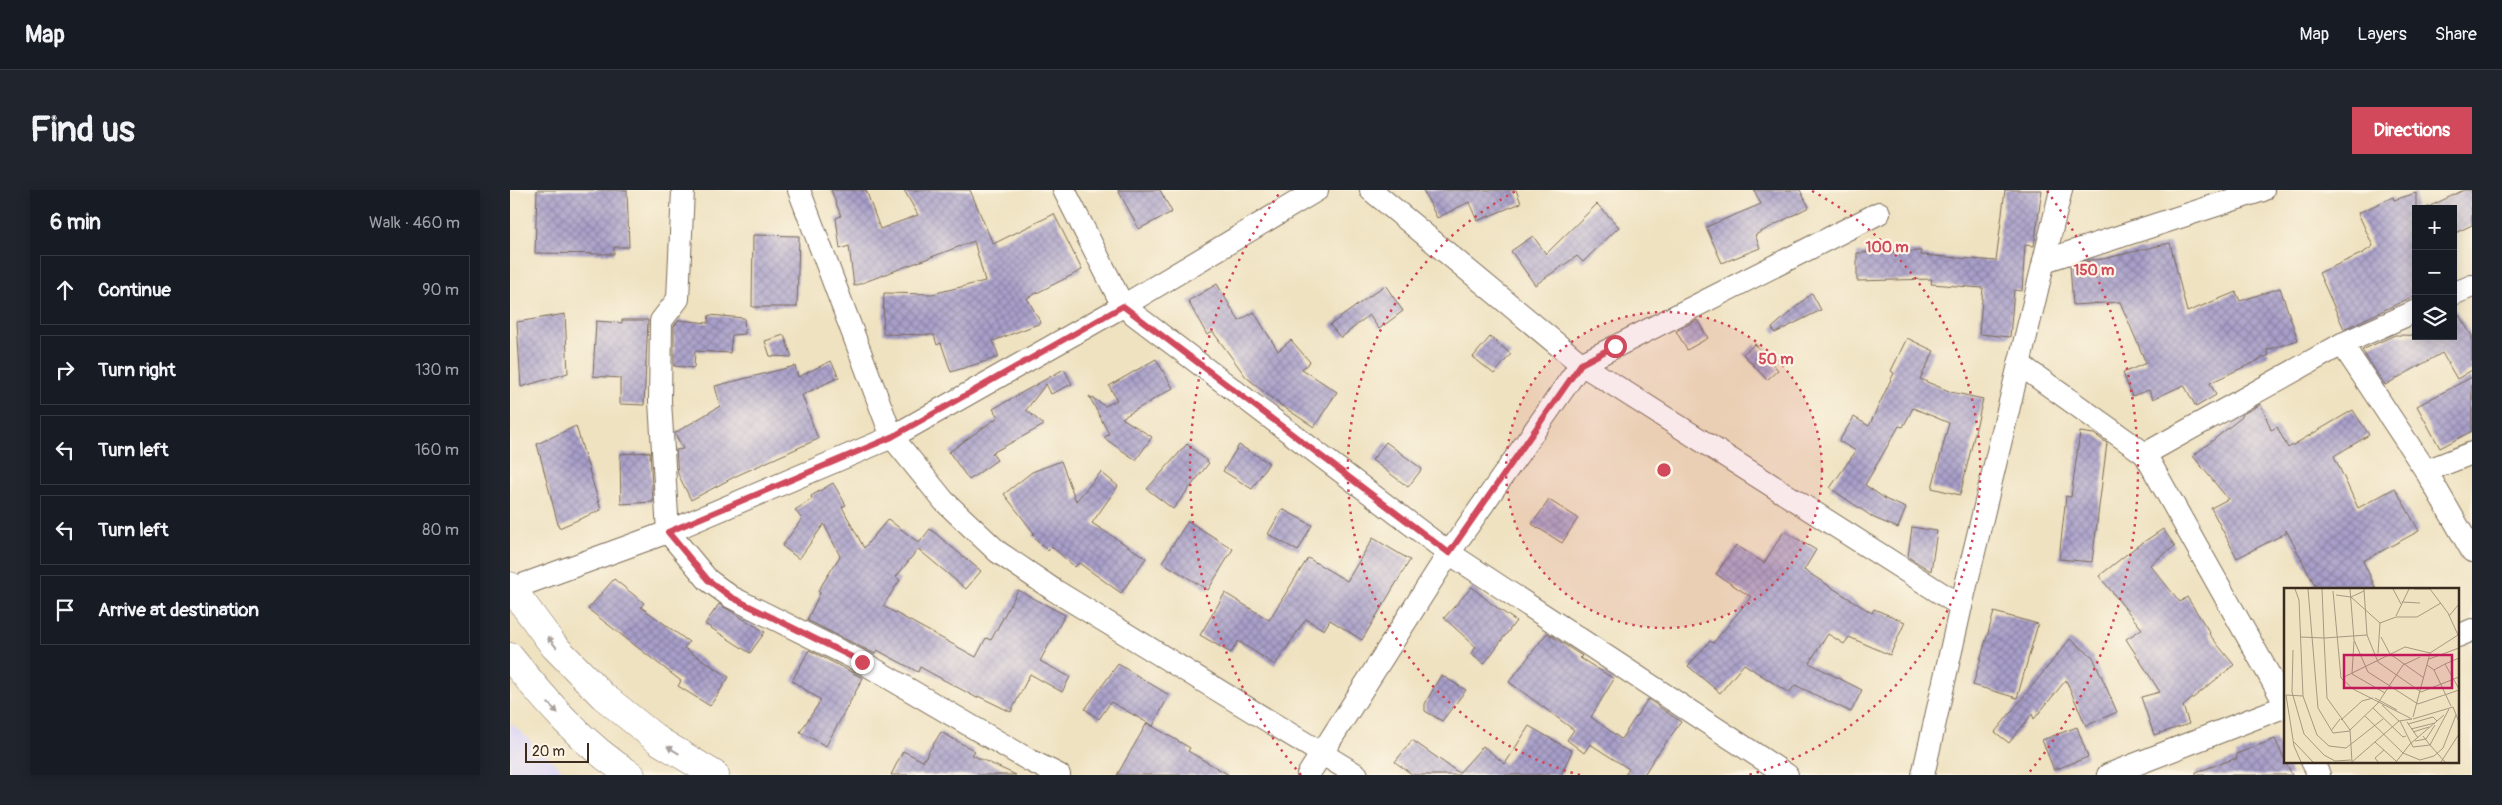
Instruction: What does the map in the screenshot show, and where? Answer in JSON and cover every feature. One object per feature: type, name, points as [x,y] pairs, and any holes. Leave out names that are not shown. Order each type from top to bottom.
[{"type":"main road","points":[[511,587],[554,646],[603,696],[659,741],[714,775]]},
{"type":"main road","points":[[510,657],[539,693],[578,732],[631,775]]},
{"type":"street","points":[[683,190],[678,299],[661,321],[660,401],[668,532],[708,580],[731,597],[862,662],[1029,760],[1059,775]]},
{"type":"street","points":[[799,190],[892,437],[944,501],[998,552],[1054,590],[1357,775]]},
{"type":"street","points":[[1064,190],[1123,306],[1449,553],[1787,775]]},
{"type":"street","points":[[511,587],[668,532],[892,437],[1123,306],[1317,190]]},
{"type":"street","points":[[1371,190],[1581,364],[1961,606]]},
{"type":"street","points":[[1923,775],[1961,606],[2061,190]]},
{"type":"street","points":[[2044,261],[2264,190]]},
{"type":"street","points":[[1308,775],[1449,553],[1581,364],[1879,213]]},
{"type":"street","points":[[2457,292],[2472,286]]},
{"type":"street","points":[[2145,454],[2342,344],[2412,313]]},
{"type":"street","points":[[2342,344],[2426,471],[2472,551]]},
{"type":"street","points":[[2019,364],[2145,454],[2284,702]]},
{"type":"street","points":[[2426,471],[2472,452]]},
{"type":"street","points":[[2460,635],[2472,630]]},
{"type":"street","points":[[2108,775],[2284,707]]},
{"type":"street","points":[[2312,762],[2319,775]]},
{"type":"shaded area","points":[[510,723],[512,724],[568,775],[510,775]]},
{"type":"building","points":[[537,190],[627,190],[629,247],[614,247],[614,254],[535,253]]},
{"type":"building","points":[[831,190],[866,190],[880,229],[918,215],[904,190],[970,190],[993,244],[1054,214],[1082,270],[1027,298],[1041,323],[993,341],[999,357],[951,372],[941,343],[937,345],[934,335],[883,334],[884,293],[932,294],[985,281],[974,241],[854,286],[849,246],[840,249],[836,218],[841,216]]},
{"type":"building","points":[[1118,190],[1160,190],[1172,212],[1139,229]]},
{"type":"building","points":[[1423,190],[1516,190],[1521,203],[1477,221],[1469,202],[1437,218]]},
{"type":"building","points":[[1754,190],[1800,190],[1809,207],[1755,235],[1760,248],[1722,263],[1706,227],[1761,204]]},
{"type":"building","points":[[2005,190],[2042,190],[2034,246],[2025,245],[2022,291],[2014,290],[2010,337],[1979,334],[1983,288],[1931,284],[1932,279],[1857,281],[1857,253],[1921,251],[1921,255],[1996,261]]},
{"type":"building","points":[[2464,190],[2472,190],[2472,225],[2457,232],[2457,205],[2432,205]]},
{"type":"building","points":[[2416,193],[2416,205],[2412,205],[2412,297],[2344,329],[2319,273],[2363,253],[2373,246],[2358,213],[2393,197],[2394,200]]},
{"type":"building","points":[[1597,204],[1619,227],[1583,262],[1577,256],[1535,285],[1511,251],[1533,236],[1546,254]]},
{"type":"building","points":[[753,235],[799,236],[797,307],[752,307]]},
{"type":"building","points":[[2170,243],[2187,312],[2236,292],[2240,301],[2280,288],[2298,340],[2267,350],[2269,355],[2210,383],[2216,395],[2196,407],[2184,385],[2153,399],[2149,390],[2132,396],[2123,373],[2146,363],[2120,302],[2073,305],[2070,266]]},
{"type":"building","points":[[1217,284],[1239,321],[1254,312],[1278,351],[1291,340],[1310,362],[1302,369],[1337,392],[1314,427],[1279,404],[1246,377],[1213,332],[1207,335],[1188,301]]},
{"type":"building","points":[[1385,285],[1403,311],[1379,329],[1369,315],[1341,338],[1330,325]]},
{"type":"building","points":[[1812,293],[1821,310],[1775,333],[1772,328]]},
{"type":"building","points":[[2457,312],[2472,336],[2472,370],[2457,379],[2442,353],[2385,385],[2362,350],[2395,335],[2412,335],[2412,340],[2457,340]]},
{"type":"building","points":[[565,314],[568,373],[521,387],[517,322]]},
{"type":"building","points":[[709,315],[744,318],[745,334],[732,335],[730,353],[695,351],[694,368],[674,366],[674,326],[679,320],[708,323]]},
{"type":"building","points":[[622,320],[648,320],[644,405],[620,404],[620,378],[593,376],[596,321],[622,323]]},
{"type":"building","points":[[1697,320],[1708,338],[1687,350],[1676,331]]},
{"type":"building","points":[[784,335],[792,357],[770,356],[765,341]]},
{"type":"building","points":[[1490,337],[1511,354],[1494,374],[1473,357]]},
{"type":"building","points":[[1907,338],[1934,351],[1920,379],[1951,392],[1983,399],[1960,495],[1932,488],[1949,423],[1913,408],[1903,427],[1899,426],[1865,485],[1887,500],[1906,508],[1898,528],[1874,518],[1830,488],[1856,451],[1839,441],[1854,417],[1869,426],[1894,373],[1891,371]]},
{"type":"building","points":[[1755,344],[1778,370],[1767,380],[1743,354]]},
{"type":"building","points":[[1156,359],[1173,388],[1122,418],[1152,437],[1136,460],[1104,438],[1109,434],[1089,396],[1105,406],[1117,400],[1109,386]]},
{"type":"building","points":[[831,361],[839,377],[802,395],[818,439],[736,476],[691,500],[678,474],[676,450],[683,449],[675,433],[720,406],[715,386],[795,366],[798,377]]},
{"type":"building","points":[[1064,369],[1072,384],[1051,394],[1046,384],[1026,410],[1044,425],[992,453],[997,460],[969,480],[949,452],[998,417],[993,409]]},
{"type":"building","points":[[2472,377],[2472,431],[2440,448],[2417,406]]},
{"type":"building","points":[[2261,404],[2271,430],[2277,427],[2288,448],[2353,410],[2369,435],[2334,456],[2358,508],[2395,488],[2419,531],[2363,561],[2376,588],[2316,588],[2286,530],[2286,533],[2237,558],[2211,508],[2228,499],[2193,456],[2242,417],[2241,415]]},
{"type":"building","points":[[576,426],[601,510],[559,528],[537,444]]},
{"type":"building","points":[[2080,432],[2094,434],[2107,443],[2092,562],[2059,559],[2066,496],[2071,497]]},
{"type":"building","points":[[1386,442],[1422,469],[1408,487],[1372,460]]},
{"type":"building","points":[[1187,444],[1209,463],[1173,509],[1147,489]]},
{"type":"building","points":[[1239,445],[1269,463],[1252,489],[1223,471]]},
{"type":"building","points":[[650,452],[653,502],[621,504],[620,454]]},
{"type":"building","points":[[1061,461],[1076,501],[1101,472],[1118,486],[1092,523],[1146,558],[1121,593],[1079,563],[1075,567],[1052,547],[1048,551],[1032,535],[1034,533],[1004,494],[1032,472]]},
{"type":"building","points":[[833,483],[846,505],[842,507],[864,548],[888,519],[919,543],[930,529],[981,571],[966,589],[918,549],[896,577],[900,580],[883,606],[976,657],[986,638],[991,640],[1018,590],[1065,615],[1040,661],[1070,677],[1062,692],[1030,674],[1011,712],[978,696],[977,698],[920,667],[918,672],[877,650],[875,654],[807,620],[820,593],[818,591],[840,556],[824,524],[799,559],[782,546],[802,519],[795,510],[812,499],[811,496]]},
{"type":"building","points":[[1549,500],[1578,518],[1562,543],[1532,524]]},
{"type":"building","points":[[1282,509],[1312,525],[1298,551],[1268,534]]},
{"type":"building","points":[[1188,521],[1233,549],[1208,590],[1162,562]]},
{"type":"building","points":[[1912,527],[1937,531],[1931,571],[1908,557]]},
{"type":"building","points":[[2163,529],[2175,546],[2150,565],[2180,602],[2187,597],[2209,634],[2234,665],[2183,706],[2189,724],[2154,735],[2141,697],[2160,692],[2126,639],[2142,629],[2099,576]]},
{"type":"building","points":[[1784,531],[1816,550],[1804,570],[1872,613],[1874,609],[1905,622],[1890,655],[1849,637],[1844,644],[1828,634],[1809,663],[1862,690],[1851,712],[1795,685],[1789,693],[1744,664],[1720,693],[1688,666],[1710,641],[1713,643],[1751,597],[1716,574],[1736,545],[1764,563]]},
{"type":"building","points":[[1373,538],[1410,560],[1362,640],[1330,620],[1324,630],[1306,619],[1275,665],[1238,641],[1231,653],[1200,635],[1225,593],[1269,620],[1308,558],[1347,581]]},
{"type":"building","points":[[614,579],[644,603],[641,607],[689,642],[684,648],[729,677],[710,706],[678,686],[681,681],[588,609]]},
{"type":"building","points":[[1472,587],[1516,621],[1484,664],[1471,654],[1476,647],[1444,618]]},
{"type":"building","points":[[719,604],[765,632],[750,653],[705,624]]},
{"type":"building","points":[[1994,612],[2038,624],[2017,698],[1973,685]]},
{"type":"building","points":[[1547,633],[1582,656],[1580,658],[1614,679],[1591,717],[1621,739],[1648,699],[1681,722],[1644,775],[1625,775],[1629,769],[1590,744],[1584,753],[1567,740],[1574,730],[1509,682]]},
{"type":"building","points":[[2070,639],[2093,657],[2117,712],[2086,726],[2066,680],[2034,719],[2032,714],[2009,743],[1995,732]]},
{"type":"building","points":[[809,650],[863,678],[826,746],[800,732],[821,700],[792,681]]},
{"type":"building","points":[[1118,664],[1169,695],[1153,726],[1111,702],[1099,719],[1085,709]]},
{"type":"building","points":[[1441,675],[1466,690],[1442,721],[1425,711],[1425,704]]},
{"type":"building","points":[[1147,723],[1190,748],[1188,751],[1229,775],[1117,775]]},
{"type":"building","points":[[1529,726],[1572,751],[1561,775],[1413,775],[1395,762],[1412,740],[1459,773],[1483,746],[1505,764]]},
{"type":"building","points":[[2077,727],[2088,757],[2054,770],[2042,740]]},
{"type":"building","points":[[941,732],[975,751],[972,755],[1016,775],[891,775],[903,751],[923,761]]},
{"type":"building","points":[[2275,739],[2284,762],[2286,762],[2292,775],[2196,775],[2196,772],[2237,758],[2236,754]]},
{"type":"route","points":[[862,662],[731,597],[708,580],[668,532],[892,437],[1123,306],[1449,553],[1581,364],[1615,346]]}]
